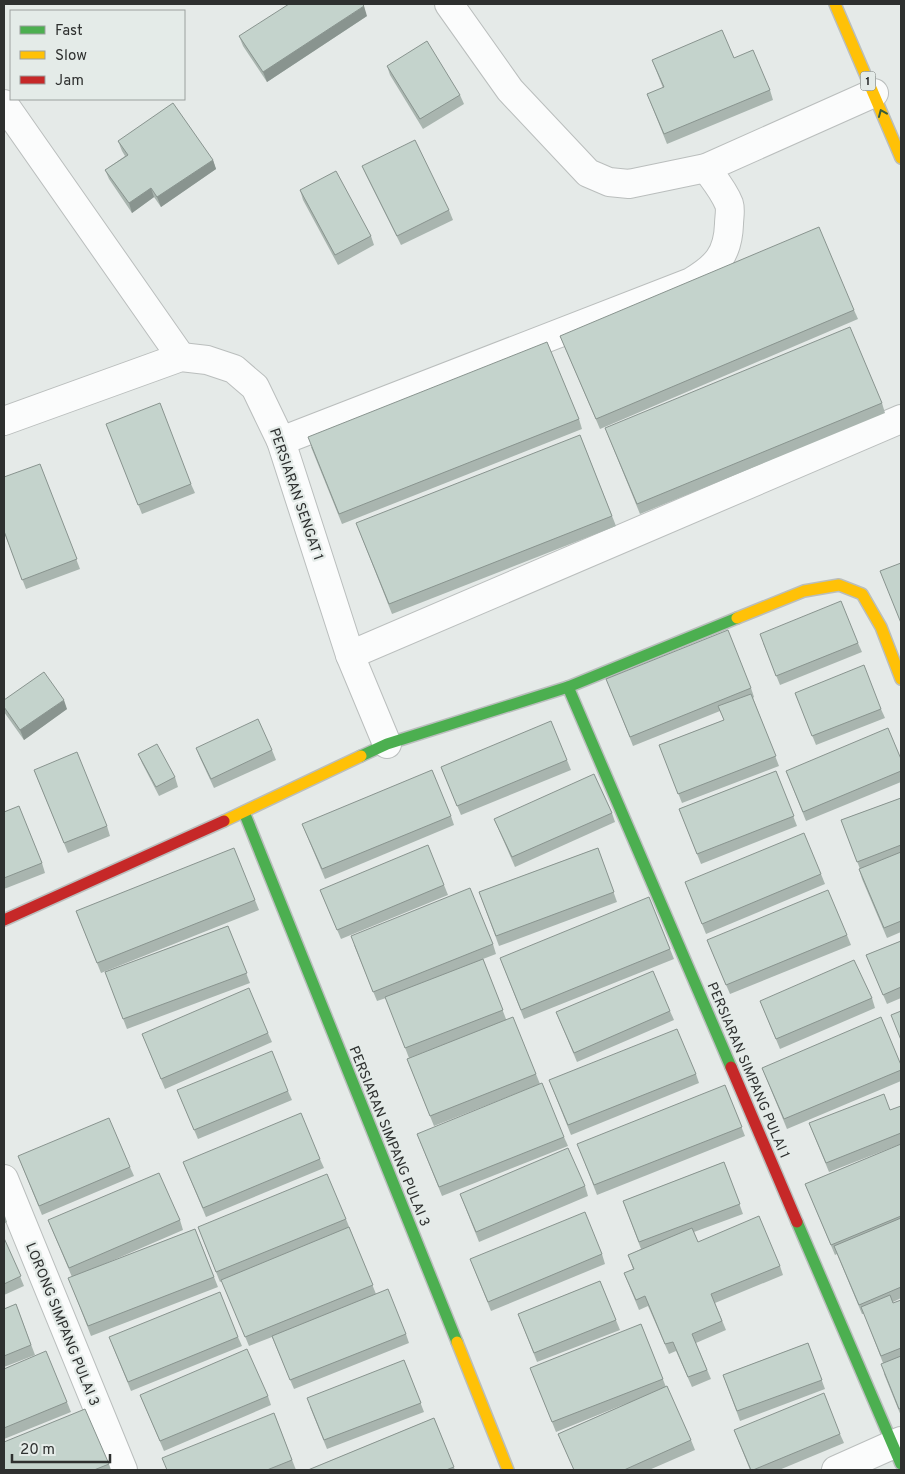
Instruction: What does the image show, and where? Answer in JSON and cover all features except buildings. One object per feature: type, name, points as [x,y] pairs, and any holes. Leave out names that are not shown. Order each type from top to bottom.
[{"type":"main road","name":"1","points":[[835,4],[901,158]]},
{"type":"main road","points":[[4,920],[244,812],[387,744],[568,687],[804,591],[839,585],[862,594],[881,627],[901,680]]},
{"type":"main road","name":"PERSIARAN SIMPANG PULAI 1","points":[[568,687],[899,1450]]},
{"type":"main road","name":"PERSIARAN SIMPANG PULAI 3","points":[[244,812],[508,1470]]},
{"type":"street","points":[[449,4],[510,90],[588,173],[609,182],[629,184],[706,168],[874,93]]},
{"type":"street","points":[[4,104],[181,357]]},
{"type":"street","points":[[281,441],[691,282],[710,270],[722,255],[729,232],[730,206],[706,168]]},
{"type":"street","name":"PERSIARAN SENGAT 1","points":[[4,421],[181,357],[207,360],[234,370],[254,387],[281,441],[350,655],[387,744]]},
{"type":"street","points":[[350,655],[901,419]]},
{"type":"street","name":"LORONG SIMPANG PULAI 3","points":[[4,1179],[122,1470]]},
{"type":"street","points":[[836,1470],[899,1450]]},
{"type":"traffic: fast","points":[[361,756],[387,744],[568,687],[737,618]]},
{"type":"traffic: fast","points":[[568,687],[731,1067]]},
{"type":"traffic: fast","points":[[244,812],[457,1342]]},
{"type":"traffic: fast","points":[[797,1222],[901,1464]]},
{"type":"traffic: slow","points":[[835,4],[901,158]]},
{"type":"traffic: slow","points":[[737,618],[804,591],[839,585],[862,594],[881,627],[901,679]]},
{"type":"traffic: slow","points":[[224,821],[361,756]]},
{"type":"traffic: slow","points":[[457,1342],[508,1470]]},
{"type":"traffic: jam","points":[[4,920],[224,821]]},
{"type":"traffic: jam","points":[[731,1067],[797,1222]]}]
